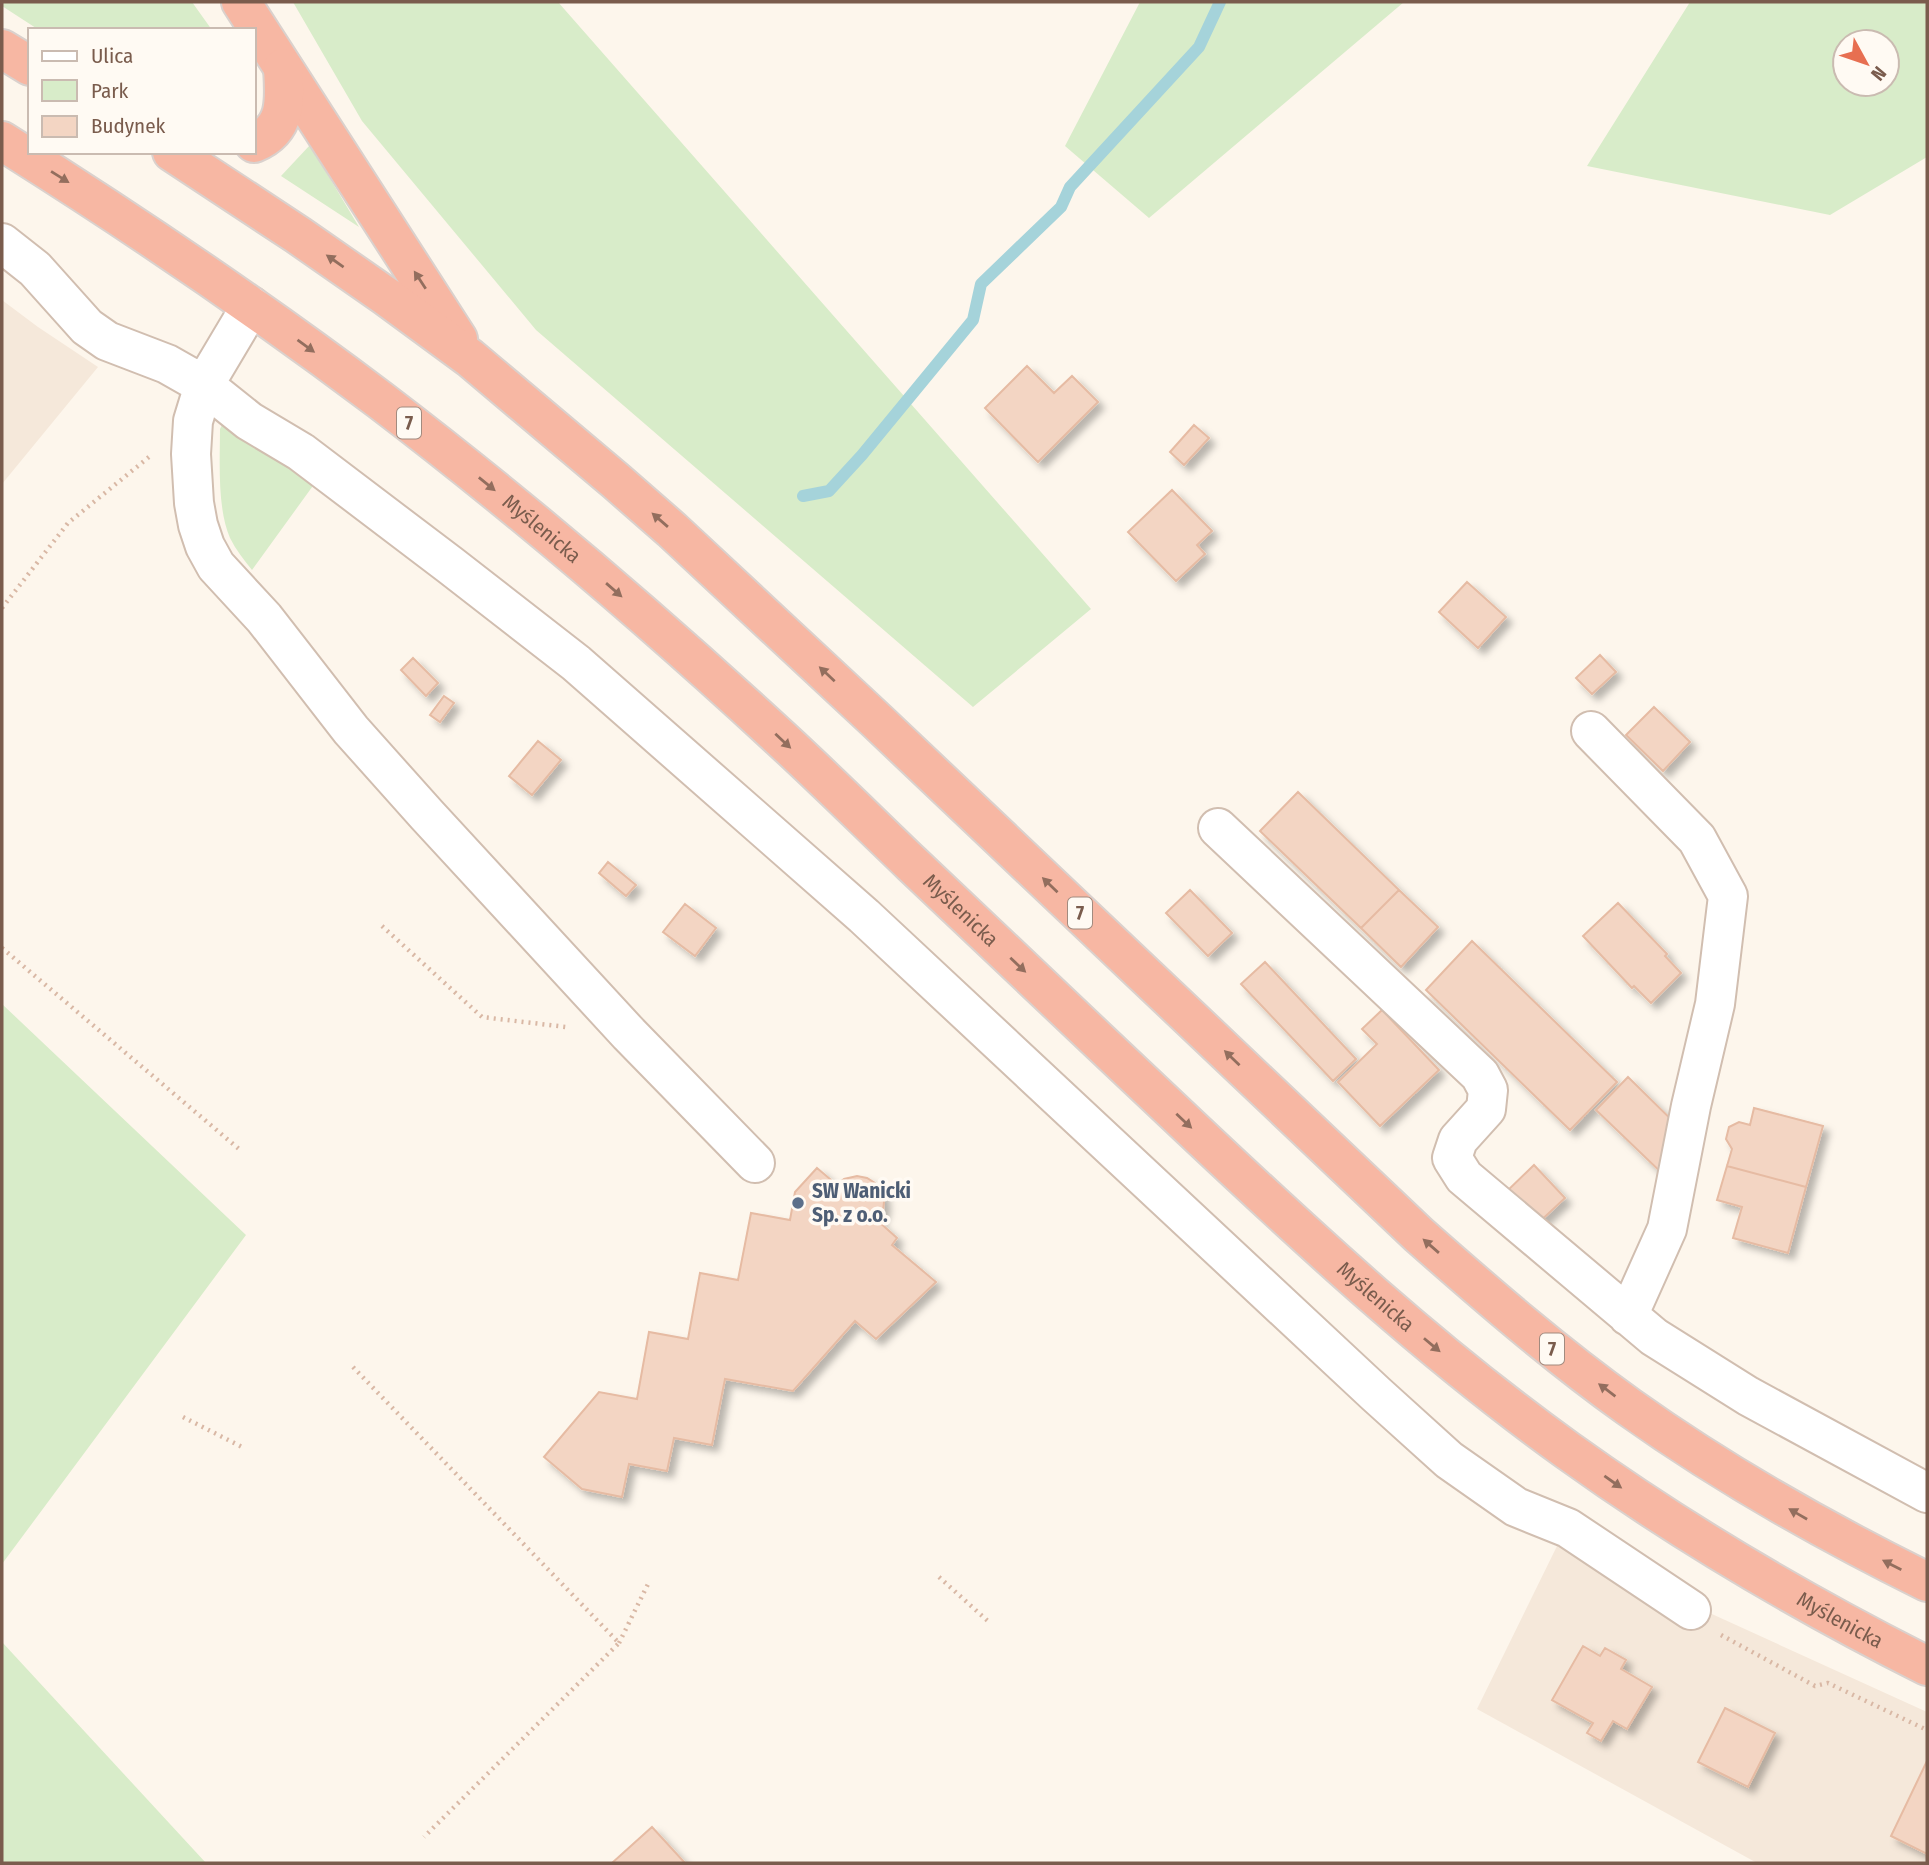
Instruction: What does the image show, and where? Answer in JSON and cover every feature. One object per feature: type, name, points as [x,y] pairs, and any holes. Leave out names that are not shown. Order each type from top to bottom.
[{"type":"highway","points":[[241,2],[470,358]]},
{"type":"highway","points":[[2,49],[28,65]]},
{"type":"highway","points":[[256,142],[273,130],[281,117],[285,100],[283,68]]},
{"type":"highway","name":"Myślenicka","points":[[2,141],[80,190],[327,361],[433,441],[615,591],[778,736],[1270,1202],[1361,1285],[1440,1351],[1563,1447],[1673,1522],[1793,1596],[1927,1667]]},
{"type":"highway","points":[[180,157],[209,154]]},
{"type":"highway","name":"7","points":[[180,157],[309,243],[470,358],[672,530],[887,730],[1419,1235],[1502,1308],[1619,1400],[1686,1446],[1795,1513],[1927,1582]]},
{"type":"street","points":[[2,243],[35,269],[87,327],[107,341],[167,364],[204,385],[249,421],[322,468],[576,663],[864,916],[1450,1460],[1516,1507],[1568,1528],[1691,1610]]},
{"type":"street","points":[[251,306],[204,385],[193,421],[191,454],[194,503],[205,546],[216,566],[264,618],[359,739],[629,1034],[755,1163]]},
{"type":"street","points":[[1591,731],[1698,839],[1728,896],[1715,1004],[1691,1106],[1667,1229],[1629,1316]]},
{"type":"street","points":[[1218,828],[1480,1075],[1488,1090],[1486,1108],[1458,1140],[1452,1158],[1464,1177],[1654,1337],[1748,1396],[1927,1493]]},
{"type":"path","points":[[2,608],[68,523],[193,421]]},
{"type":"path","points":[[382,926],[482,1017],[629,1034]]},
{"type":"path","points":[[2,948],[239,1149]]},
{"type":"path","points":[[353,1367],[619,1643]]},
{"type":"path","points":[[183,1417],[244,1448]]},
{"type":"path","points":[[939,1577],[990,1623]]},
{"type":"path","points":[[424,1837],[619,1643],[649,1582]]},
{"type":"path","points":[[1691,1610],[1705,1626],[1815,1686],[1828,1683],[1927,1730]]},
{"type":"shaded area","points":[[2,300],[98,367],[2,484]]},
{"type":"shaded area","points":[[1558,1544],[1927,1712],[1927,1863],[1757,1863],[1477,1709]]},
{"type":"green space","points":[[2,2],[192,2],[211,28],[36,28],[2,6]]},
{"type":"green space","points":[[293,2],[558,2],[1091,609],[973,707],[536,330],[362,121]]},
{"type":"green space","points":[[1140,2],[1404,2],[1149,218],[1065,146]]},
{"type":"green space","points":[[1690,2],[1927,2],[1927,157],[1830,215],[1587,166]]},
{"type":"green space","points":[[310,145],[359,227],[281,176]]},
{"type":"green space","points":[[226,423],[315,483],[252,570],[230,538],[223,513],[220,429]]},
{"type":"green space","points":[[2,1004],[246,1235],[2,1564]]},
{"type":"green space","points":[[2,1642],[206,1863],[2,1863]]},
{"type":"building","points":[[1027,366],[1054,393],[1072,376],[1098,402],[1038,462],[985,408]]},
{"type":"building","points":[[1194,425],[1209,438],[1184,465],[1170,452]]},
{"type":"building","points":[[1172,490],[1212,531],[1197,545],[1205,554],[1176,581],[1128,532]]},
{"type":"building","points":[[1467,582],[1506,617],[1478,648],[1439,612]]},
{"type":"building","points":[[1600,655],[1616,672],[1592,694],[1576,678]]},
{"type":"building","points":[[413,658],[438,683],[426,696],[401,670]]},
{"type":"building","points":[[444,696],[454,703],[440,722],[430,715]]},
{"type":"building","points":[[1654,707],[1690,742],[1663,771],[1626,735]]},
{"type":"building","points":[[538,741],[561,760],[532,795],[509,776]]},
{"type":"building","points":[[1298,792],[1399,890],[1361,928],[1260,831]]},
{"type":"building","points":[[608,862],[636,885],[626,896],[599,873]]},
{"type":"building","points":[[1190,890],[1232,933],[1208,956],[1166,913]]},
{"type":"building","points":[[1399,890],[1438,927],[1401,967],[1361,928]]},
{"type":"building","points":[[1618,903],[1667,954],[1665,956],[1681,973],[1651,1003],[1634,986],[1632,988],[1583,936]]},
{"type":"building","points":[[685,904],[716,928],[695,956],[663,932]]},
{"type":"building","points":[[1472,941],[1617,1082],[1570,1130],[1426,990]]},
{"type":"building","points":[[1265,962],[1356,1059],[1333,1081],[1241,984]]},
{"type":"building","points":[[1382,1010],[1439,1070],[1380,1126],[1338,1082],[1377,1044],[1362,1029]]},
{"type":"building","points":[[1628,1077],[1685,1133],[1669,1180],[1596,1110]]},
{"type":"building","points":[[1754,1108],[1823,1126],[1806,1187],[1727,1166],[1732,1149],[1726,1139],[1729,1127],[1739,1122],[1750,1125]]},
{"type":"building","points":[[1534,1165],[1565,1198],[1535,1226],[1505,1193]]},
{"type":"building","points":[[1727,1166],[1806,1187],[1788,1253],[1733,1238],[1742,1207],[1717,1200]]},
{"type":"building","points":[[817,1168],[837,1185],[844,1179],[857,1176],[875,1183],[882,1192],[884,1202],[878,1221],[897,1238],[892,1245],[936,1282],[876,1339],[855,1321],[793,1391],[725,1379],[712,1445],[674,1438],[667,1471],[629,1464],[622,1497],[582,1489],[544,1457],[599,1392],[637,1399],[649,1332],[688,1339],[700,1273],[738,1280],[751,1213],[790,1220],[795,1192]]},
{"type":"building","points":[[1583,1646],[1600,1656],[1605,1648],[1626,1660],[1621,1669],[1652,1687],[1627,1729],[1613,1721],[1601,1741],[1587,1733],[1593,1723],[1552,1700]]},
{"type":"building","points":[[1725,1708],[1775,1733],[1748,1787],[1698,1762]]},
{"type":"building","points":[[1927,1761],[1927,1854],[1891,1836]]},
{"type":"building","points":[[652,1827],[685,1863],[612,1863]]},
{"type":"waterway","points":[[803,496],[829,491],[862,455],[973,320],[981,284],[1061,207],[1070,187],[1199,47],[1220,2]]},
{"type":"place","name":"SW Wanicki Sp. z o.o.","points":[[798,1203]]}]
